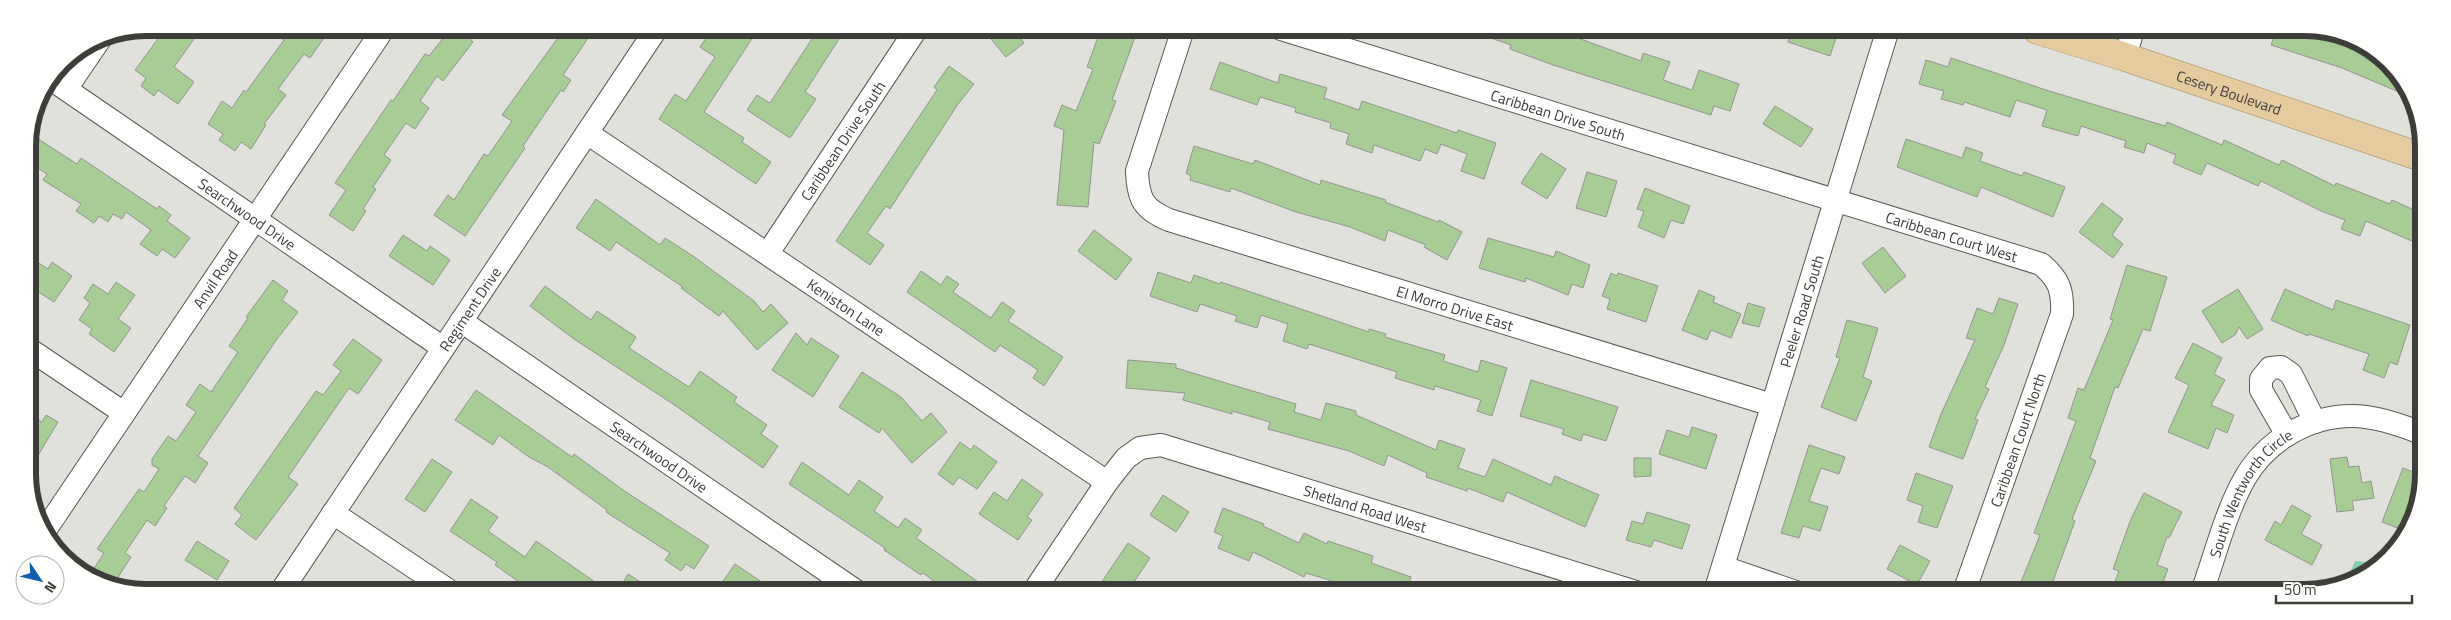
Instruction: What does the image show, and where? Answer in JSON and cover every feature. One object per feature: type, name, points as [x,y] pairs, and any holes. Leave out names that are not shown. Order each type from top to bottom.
[{"type":"main road","name":"Cesery Boulevard","points":[[2057,36],[2125,57],[2415,155]]},
{"type":"street","name":"Anvil Road","points":[[49,525],[379,36]]},
{"type":"street","name":"Regiment Drive","points":[[286,584],[652,36]]},
{"type":"street","name":"Caribbean Drive South","points":[[768,253],[911,36]]},
{"type":"street","name":"El Morro Drive East","points":[[1181,36],[1137,171],[1138,189],[1143,203],[1153,214],[1772,405]]},
{"type":"street","name":"Caribbean Drive South","points":[[1304,36],[1835,200]]},
{"type":"street","name":"Peeler Road South","points":[[1717,584],[1886,36]]},
{"type":"street","points":[[2125,57],[2131,36]]},
{"type":"street","points":[[58,84],[84,56]]},
{"type":"street","name":"Searchwood Drive","points":[[58,84],[444,348]]},
{"type":"street","name":"Keniston Lane","points":[[588,132],[1107,482]]},
{"type":"street","name":"Caribbean Court West","points":[[1835,200],[2041,264],[2053,275],[2060,287]]},
{"type":"street","name":"Caribbean Court North","points":[[1967,584],[2062,314],[2063,299],[2060,287]]},
{"type":"street","name":"Searchwood Drive","points":[[461,321],[846,584]]},
{"type":"street","points":[[36,354],[124,413]]},
{"type":"street","name":"South Wentworth Circle","points":[[2205,584],[2245,479],[2263,453],[2300,428],[2356,416],[2396,424],[2415,431]]},
{"type":"street","name":"Shetland Road West","points":[[1039,584],[1107,482],[1126,458],[1140,448],[1161,445],[1610,584]]},
{"type":"street","points":[[333,514],[439,584]]},
{"type":"street","points":[[1722,567],[1772,584]]},
{"type":"shaded area","points":[[2355,561],[2370,562],[2354,572],[2350,574]]},
{"type":"building","points":[[160,36],[196,36],[174,67],[194,82],[178,104],[158,90],[154,96],[141,86],[146,78],[135,70]]},
{"type":"building","points":[[282,36],[325,36],[310,58],[304,54],[278,89],[286,95],[264,124],[266,125],[251,149],[241,142],[235,151],[219,140],[223,134],[208,124],[222,101],[232,108],[244,90],[246,92],[284,40],[281,38]]},
{"type":"building","points":[[445,36],[472,36],[470,39],[473,42],[443,81],[437,76],[420,101],[429,108],[415,129],[406,123],[384,155],[391,160],[373,187],[376,189],[363,209],[366,211],[353,231],[329,215],[346,190],[335,183],[391,100],[393,101],[425,54],[429,56]]},
{"type":"building","points":[[559,36],[590,36],[563,75],[571,80],[563,92],[561,90],[523,146],[525,148],[465,236],[434,215],[448,195],[454,200],[484,154],[488,156],[512,121],[502,115]]},
{"type":"building","points":[[708,36],[754,36],[704,112],[744,138],[742,142],[771,162],[756,184],[659,119],[675,94],[686,101],[715,57],[700,47]]},
{"type":"building","points":[[814,36],[841,36],[805,92],[816,99],[790,138],[747,110],[757,95],[770,103]]},
{"type":"building","points":[[989,36],[1018,36],[1024,43],[1006,57]]},
{"type":"building","points":[[1098,36],[1135,36],[1112,100],[1116,101],[1099,144],[1094,142],[1088,207],[1057,205],[1064,130],[1054,126],[1062,105],[1076,111],[1093,69],[1087,67]]},
{"type":"building","points":[[1485,36],[1572,36],[1641,61],[1643,53],[1670,62],[1663,80],[1692,90],[1699,70],[1739,84],[1730,111],[1714,106],[1711,115],[1553,65],[1510,49],[1511,45]]},
{"type":"building","points":[[1790,36],[1837,36],[1830,56],[1788,42]]},
{"type":"building","points":[[2274,36],[2320,37],[2340,42],[2366,55],[2383,68],[2400,93],[2342,68],[2271,45]]},
{"type":"building","points":[[1951,58],[2046,90],[2165,126],[2167,122],[2222,145],[2224,140],[2279,165],[2282,160],[2335,186],[2336,183],[2390,204],[2392,200],[2415,210],[2415,242],[2366,221],[2360,236],[2341,229],[2345,220],[2321,211],[2261,181],[2258,186],[2207,163],[2201,175],[2173,163],[2176,155],[2147,143],[2144,153],[2124,147],[2126,141],[2081,126],[2078,136],[2042,126],[2047,110],[2016,100],[2010,117],[1964,102],[1963,105],[1941,99],[1944,91],[1919,84],[1926,60],[1948,67]]},
{"type":"building","points":[[1220,62],[1278,83],[1280,74],[1327,88],[1324,98],[1359,110],[1362,101],[1457,133],[1458,130],[1496,143],[1484,179],[1461,171],[1467,154],[1441,144],[1437,154],[1425,149],[1420,161],[1374,145],[1372,153],[1346,144],[1349,134],[1330,128],[1331,123],[1295,112],[1296,108],[1260,97],[1257,105],[1210,89]]},
{"type":"building","points":[[949,66],[974,84],[958,104],[890,209],[886,206],[867,233],[884,245],[870,265],[836,241],[937,90],[934,87]]},
{"type":"building","points":[[1775,106],[1813,129],[1801,147],[1763,124]]},
{"type":"building","points":[[36,138],[77,164],[81,158],[157,209],[159,206],[171,215],[167,221],[190,238],[175,258],[162,249],[157,256],[140,244],[151,230],[126,212],[122,219],[113,214],[108,222],[99,216],[94,223],[76,211],[81,204],[43,180],[47,174],[36,167]]},
{"type":"building","points":[[1906,139],[1962,158],[1966,147],[1983,153],[1980,161],[2022,176],[2024,172],[2065,187],[2053,217],[1981,187],[1977,197],[1897,167]]},
{"type":"building","points":[[1194,146],[1253,164],[1255,160],[1320,185],[1321,180],[1386,200],[1385,202],[1438,222],[1439,220],[1462,232],[1447,260],[1424,247],[1426,245],[1388,230],[1385,241],[1350,227],[1296,212],[1231,188],[1230,192],[1190,180],[1191,176],[1186,173]]},
{"type":"building","points":[[1541,153],[1566,169],[1547,199],[1521,183]]},
{"type":"building","points":[[1587,172],[1617,181],[1606,217],[1576,208]]},
{"type":"building","points":[[1645,188],[1690,206],[1683,224],[1671,220],[1664,238],[1638,227],[1644,211],[1637,209]]},
{"type":"building","points":[[596,199],[660,245],[665,238],[693,256],[754,301],[763,312],[771,304],[788,323],[757,350],[723,311],[719,316],[681,288],[683,287],[616,242],[610,251],[576,228]]},
{"type":"building","points":[[2102,203],[2123,219],[2112,235],[2123,244],[2113,258],[2079,232]]},
{"type":"building","points":[[1094,230],[1132,259],[1116,280],[1078,251]]},
{"type":"building","points":[[403,235],[427,251],[430,246],[450,260],[433,285],[389,256]]},
{"type":"building","points":[[1488,238],[1554,257],[1556,251],[1590,265],[1583,288],[1572,284],[1568,295],[1526,278],[1525,282],[1479,268]]},
{"type":"building","points":[[1883,247],[1906,276],[1885,293],[1862,263]]},
{"type":"building","points":[[36,261],[48,269],[52,262],[72,276],[54,302],[36,290]]},
{"type":"building","points":[[2127,265],[2167,277],[2150,331],[2143,329],[2118,388],[2115,387],[2090,458],[2096,461],[2072,519],[2075,521],[2052,584],[2020,584],[2040,535],[2034,533],[2076,421],[2068,418],[2078,388],[2084,390],[2113,320],[2110,319]]},
{"type":"building","points":[[921,271],[941,285],[947,276],[959,284],[953,292],[991,318],[1002,302],[1015,311],[1008,321],[1063,357],[1044,386],[1033,378],[1038,370],[1000,345],[995,352],[907,292]]},
{"type":"building","points":[[1158,272],[1191,283],[1194,275],[1220,284],[1221,282],[1369,332],[1369,329],[1386,334],[1385,337],[1445,355],[1443,361],[1478,372],[1481,360],[1507,368],[1492,416],[1477,411],[1481,400],[1435,386],[1434,390],[1395,378],[1397,372],[1309,344],[1307,349],[1283,341],[1288,324],[1261,315],[1257,328],[1235,321],[1237,316],[1200,304],[1197,312],[1150,296]]},
{"type":"building","points":[[1611,273],[1617,276],[1618,273],[1658,286],[1646,322],[1607,309],[1610,299],[1602,296]]},
{"type":"building","points":[[273,280],[288,291],[282,300],[298,312],[277,339],[198,456],[208,463],[195,483],[185,476],[164,506],[167,508],[155,526],[147,520],[125,553],[131,557],[116,580],[93,570],[104,553],[97,549],[139,489],[144,492],[159,469],[152,465],[152,459],[168,436],[176,441],[196,412],[186,405],[200,384],[211,392],[238,352],[229,346],[248,318],[246,317]]},
{"type":"building","points":[[116,282],[135,295],[118,319],[131,328],[114,352],[89,334],[92,329],[79,320],[90,303],[84,298],[93,284],[108,294]]},
{"type":"building","points":[[545,286],[591,320],[597,311],[636,337],[629,348],[689,387],[700,371],[737,397],[734,402],[767,425],[761,434],[778,446],[763,468],[676,406],[574,339],[530,306]]},
{"type":"building","points":[[2238,289],[2263,329],[2247,339],[2239,327],[2235,335],[2222,343],[2202,311]]},
{"type":"building","points":[[2285,289],[2333,310],[2336,300],[2410,325],[2397,365],[2390,362],[2384,378],[2363,370],[2369,354],[2309,334],[2308,336],[2271,320]]},
{"type":"building","points":[[1699,290],[1715,297],[1713,302],[1741,314],[1731,338],[1711,330],[1707,340],[1682,330]]},
{"type":"building","points":[[1999,298],[2018,304],[2004,345],[1985,387],[1989,389],[1975,419],[1978,420],[1963,459],[1929,447],[1941,414],[1975,340],[1966,338],[1977,308],[1993,314]]},
{"type":"building","points":[[1748,303],[1765,308],[1759,327],[1742,323]]},
{"type":"building","points":[[1847,320],[1878,328],[1863,377],[1872,381],[1856,421],[1821,407],[1840,358],[1836,357]]},
{"type":"building","points":[[796,333],[807,345],[811,338],[839,356],[813,397],[772,370]]},
{"type":"building","points":[[353,339],[382,360],[358,394],[349,388],[288,477],[298,484],[256,540],[235,524],[242,515],[234,508],[316,391],[323,395],[341,371],[333,365]]},
{"type":"building","points":[[2193,343],[2222,358],[2214,374],[2225,380],[2211,405],[2234,415],[2227,433],[2216,428],[2208,449],[2168,432],[2189,385],[2175,378]]},
{"type":"building","points":[[1128,360],[1176,364],[1176,368],[1296,404],[1294,412],[1321,420],[1326,403],[1356,411],[1356,415],[1436,450],[1439,440],[1465,449],[1458,468],[1485,477],[1493,459],[1551,485],[1555,476],[1599,495],[1585,527],[1507,492],[1503,502],[1468,488],[1467,491],[1426,477],[1427,473],[1388,455],[1384,466],[1349,451],[1268,429],[1270,422],[1232,411],[1232,414],[1183,400],[1185,393],[1126,388]]},
{"type":"building","points":[[862,372],[901,397],[922,421],[931,413],[947,432],[912,463],[882,428],[879,433],[839,407]]},
{"type":"building","points":[[1531,380],[1618,407],[1606,441],[1583,434],[1581,441],[1562,434],[1564,429],[1520,416]]},
{"type":"building","points":[[476,390],[572,457],[574,454],[623,490],[709,546],[694,569],[686,564],[681,571],[665,560],[670,553],[606,512],[607,510],[548,467],[529,457],[499,435],[493,445],[455,420]]},
{"type":"building","points":[[46,415],[58,422],[36,459],[36,418],[42,422]]},
{"type":"building","points":[[1692,427],[1717,435],[1706,469],[1659,454],[1667,430],[1689,437]]},
{"type":"building","points":[[960,442],[971,450],[974,445],[997,462],[977,489],[959,477],[953,485],[938,474]]},
{"type":"building","points":[[1809,445],[1845,457],[1839,474],[1821,468],[1809,501],[1828,507],[1820,531],[1803,526],[1799,538],[1781,533]]},
{"type":"building","points":[[2347,457],[2349,467],[2359,466],[2362,483],[2371,481],[2374,498],[2352,501],[2354,510],[2337,512],[2330,459]]},
{"type":"building","points":[[1634,458],[1651,458],[1651,476],[1634,477]]},
{"type":"building","points":[[432,459],[452,472],[425,512],[405,499]]},
{"type":"building","points":[[802,462],[849,495],[859,480],[883,497],[874,511],[898,528],[905,518],[922,530],[916,538],[981,584],[938,584],[923,573],[921,575],[884,550],[885,548],[789,484]]},
{"type":"building","points":[[2403,468],[2415,473],[2413,496],[2400,529],[2382,522]]},
{"type":"building","points":[[1916,473],[1953,486],[1937,528],[1918,522],[1923,506],[1907,500]]},
{"type":"building","points":[[1022,479],[1043,494],[1027,517],[1032,520],[1018,540],[979,514],[994,492],[1007,501]]},
{"type":"building","points":[[2144,493],[2182,512],[2169,538],[2167,537],[2157,565],[2168,569],[2162,584],[2114,584],[2119,571],[2113,569],[2131,519]]},
{"type":"building","points":[[1163,495],[1189,512],[1176,532],[1150,515]]},
{"type":"building","points":[[471,499],[498,517],[488,531],[525,557],[536,541],[598,584],[522,584],[495,565],[497,562],[450,531]]},
{"type":"building","points":[[2292,505],[2311,516],[2301,534],[2322,545],[2312,565],[2265,540],[2275,521],[2281,525]]},
{"type":"building","points":[[1223,508],[1264,524],[1263,526],[1299,543],[1304,533],[1327,544],[1328,541],[1373,556],[1371,563],[1411,577],[1408,584],[1342,584],[1306,573],[1304,577],[1253,552],[1249,561],[1218,548],[1223,536],[1214,532]]},
{"type":"building","points":[[1647,512],[1690,525],[1682,549],[1654,540],[1651,547],[1626,540],[1632,521],[1643,524]]},
{"type":"building","points":[[197,541],[229,561],[217,580],[185,560]]},
{"type":"building","points":[[1128,543],[1150,558],[1133,584],[1101,583]]},
{"type":"building","points":[[1900,545],[1930,561],[1918,584],[1887,569]]},
{"type":"building","points":[[735,564],[765,584],[721,584]]},
{"type":"building","points":[[628,574],[644,584],[622,584]]}]
